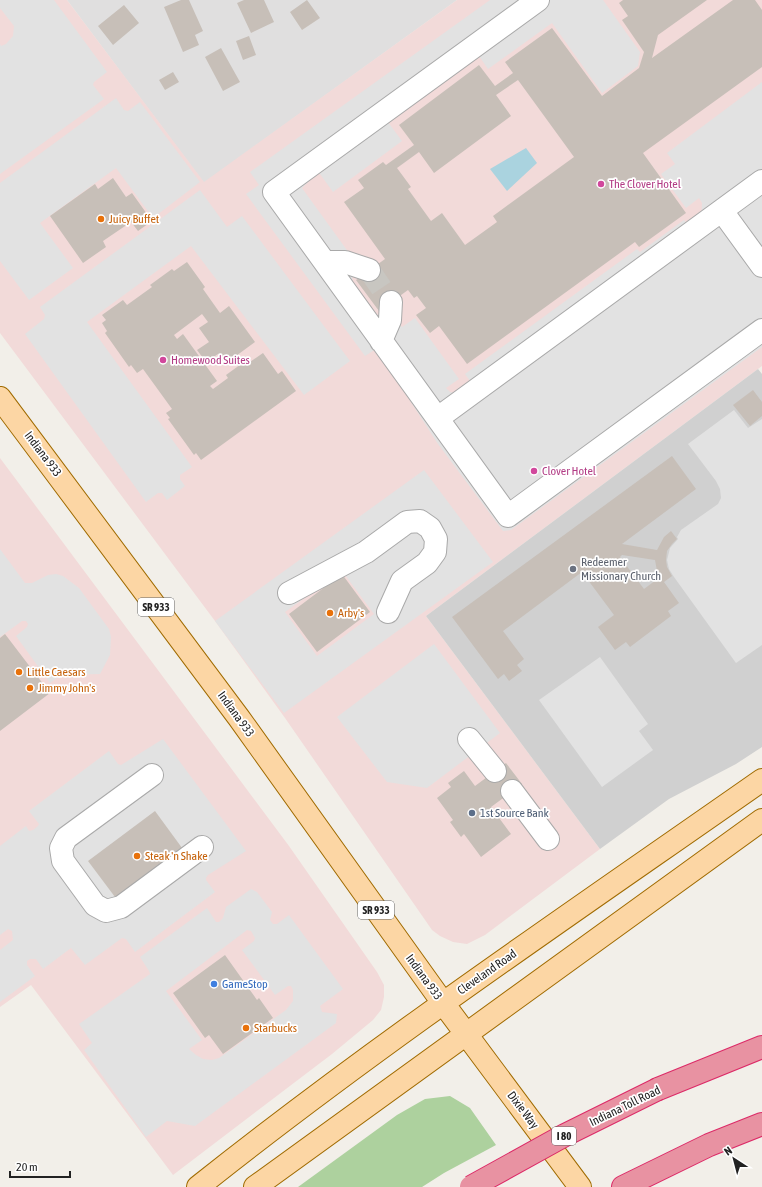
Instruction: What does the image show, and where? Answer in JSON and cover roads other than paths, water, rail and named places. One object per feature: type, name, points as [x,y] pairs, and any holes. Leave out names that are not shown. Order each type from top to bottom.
[{"type":"highway","name":"Indiana Toll Road","points":[[471,1187],[565,1135],[658,1089],[762,1047]]},
{"type":"highway","points":[[623,1187],[709,1145],[762,1124]]},
{"type":"main road","name":"Indiana 933","points":[[0,398],[240,718],[466,1034]]},
{"type":"main road","name":"Cleveland Road","points":[[198,1187],[241,1153],[443,1003],[762,780]]},
{"type":"main road","points":[[254,1187],[762,820]]},
{"type":"main road","name":"Dixie Way","points":[[466,1034],[580,1187]]},
{"type":"lane","points":[[538,0],[274,192],[508,516],[762,330]]},
{"type":"lane","points":[[438,418],[762,182]]},
{"type":"lane","points":[[722,211],[762,266]]},
{"type":"lane","points":[[325,262],[345,262],[369,270]]},
{"type":"lane","points":[[381,340],[390,320],[391,302]]},
{"type":"lane","points":[[289,593],[366,552],[407,522],[420,521],[430,528],[436,539],[435,552],[427,563],[402,581],[388,612]]},
{"type":"lane","points":[[469,739],[495,771]]},
{"type":"lane","points":[[152,775],[66,838],[61,848],[63,861],[95,905],[106,911],[121,907],[202,847]]},
{"type":"lane","points":[[512,791],[548,839]]},
{"type":"water","points":[[526,148],[537,163],[507,191],[490,169]]},
{"type":"tunnel","points":[[369,270],[391,302]]},
{"type":"place","name":"The Clover Hotel","points":[[601,184]]},
{"type":"place","name":"Juicy Buffet","points":[[101,219]]},
{"type":"place","name":"Homewood Suites","points":[[163,360]]},
{"type":"place","name":"Clover Hotel","points":[[534,471]]},
{"type":"place","name":"Redeemer Missionary Church","points":[[573,569]]},
{"type":"place","name":"Arby's","points":[[330,613]]},
{"type":"place","name":"Little Caesars","points":[[19,672]]},
{"type":"place","name":"Jimmy John's","points":[[30,688]]},
{"type":"place","name":"1st Source Bank","points":[[472,813]]},
{"type":"place","name":"Steak 'n Shake","points":[[137,856]]},
{"type":"place","name":"GameStop","points":[[214,984]]},
{"type":"place","name":"Starbucks","points":[[246,1028]]}]
